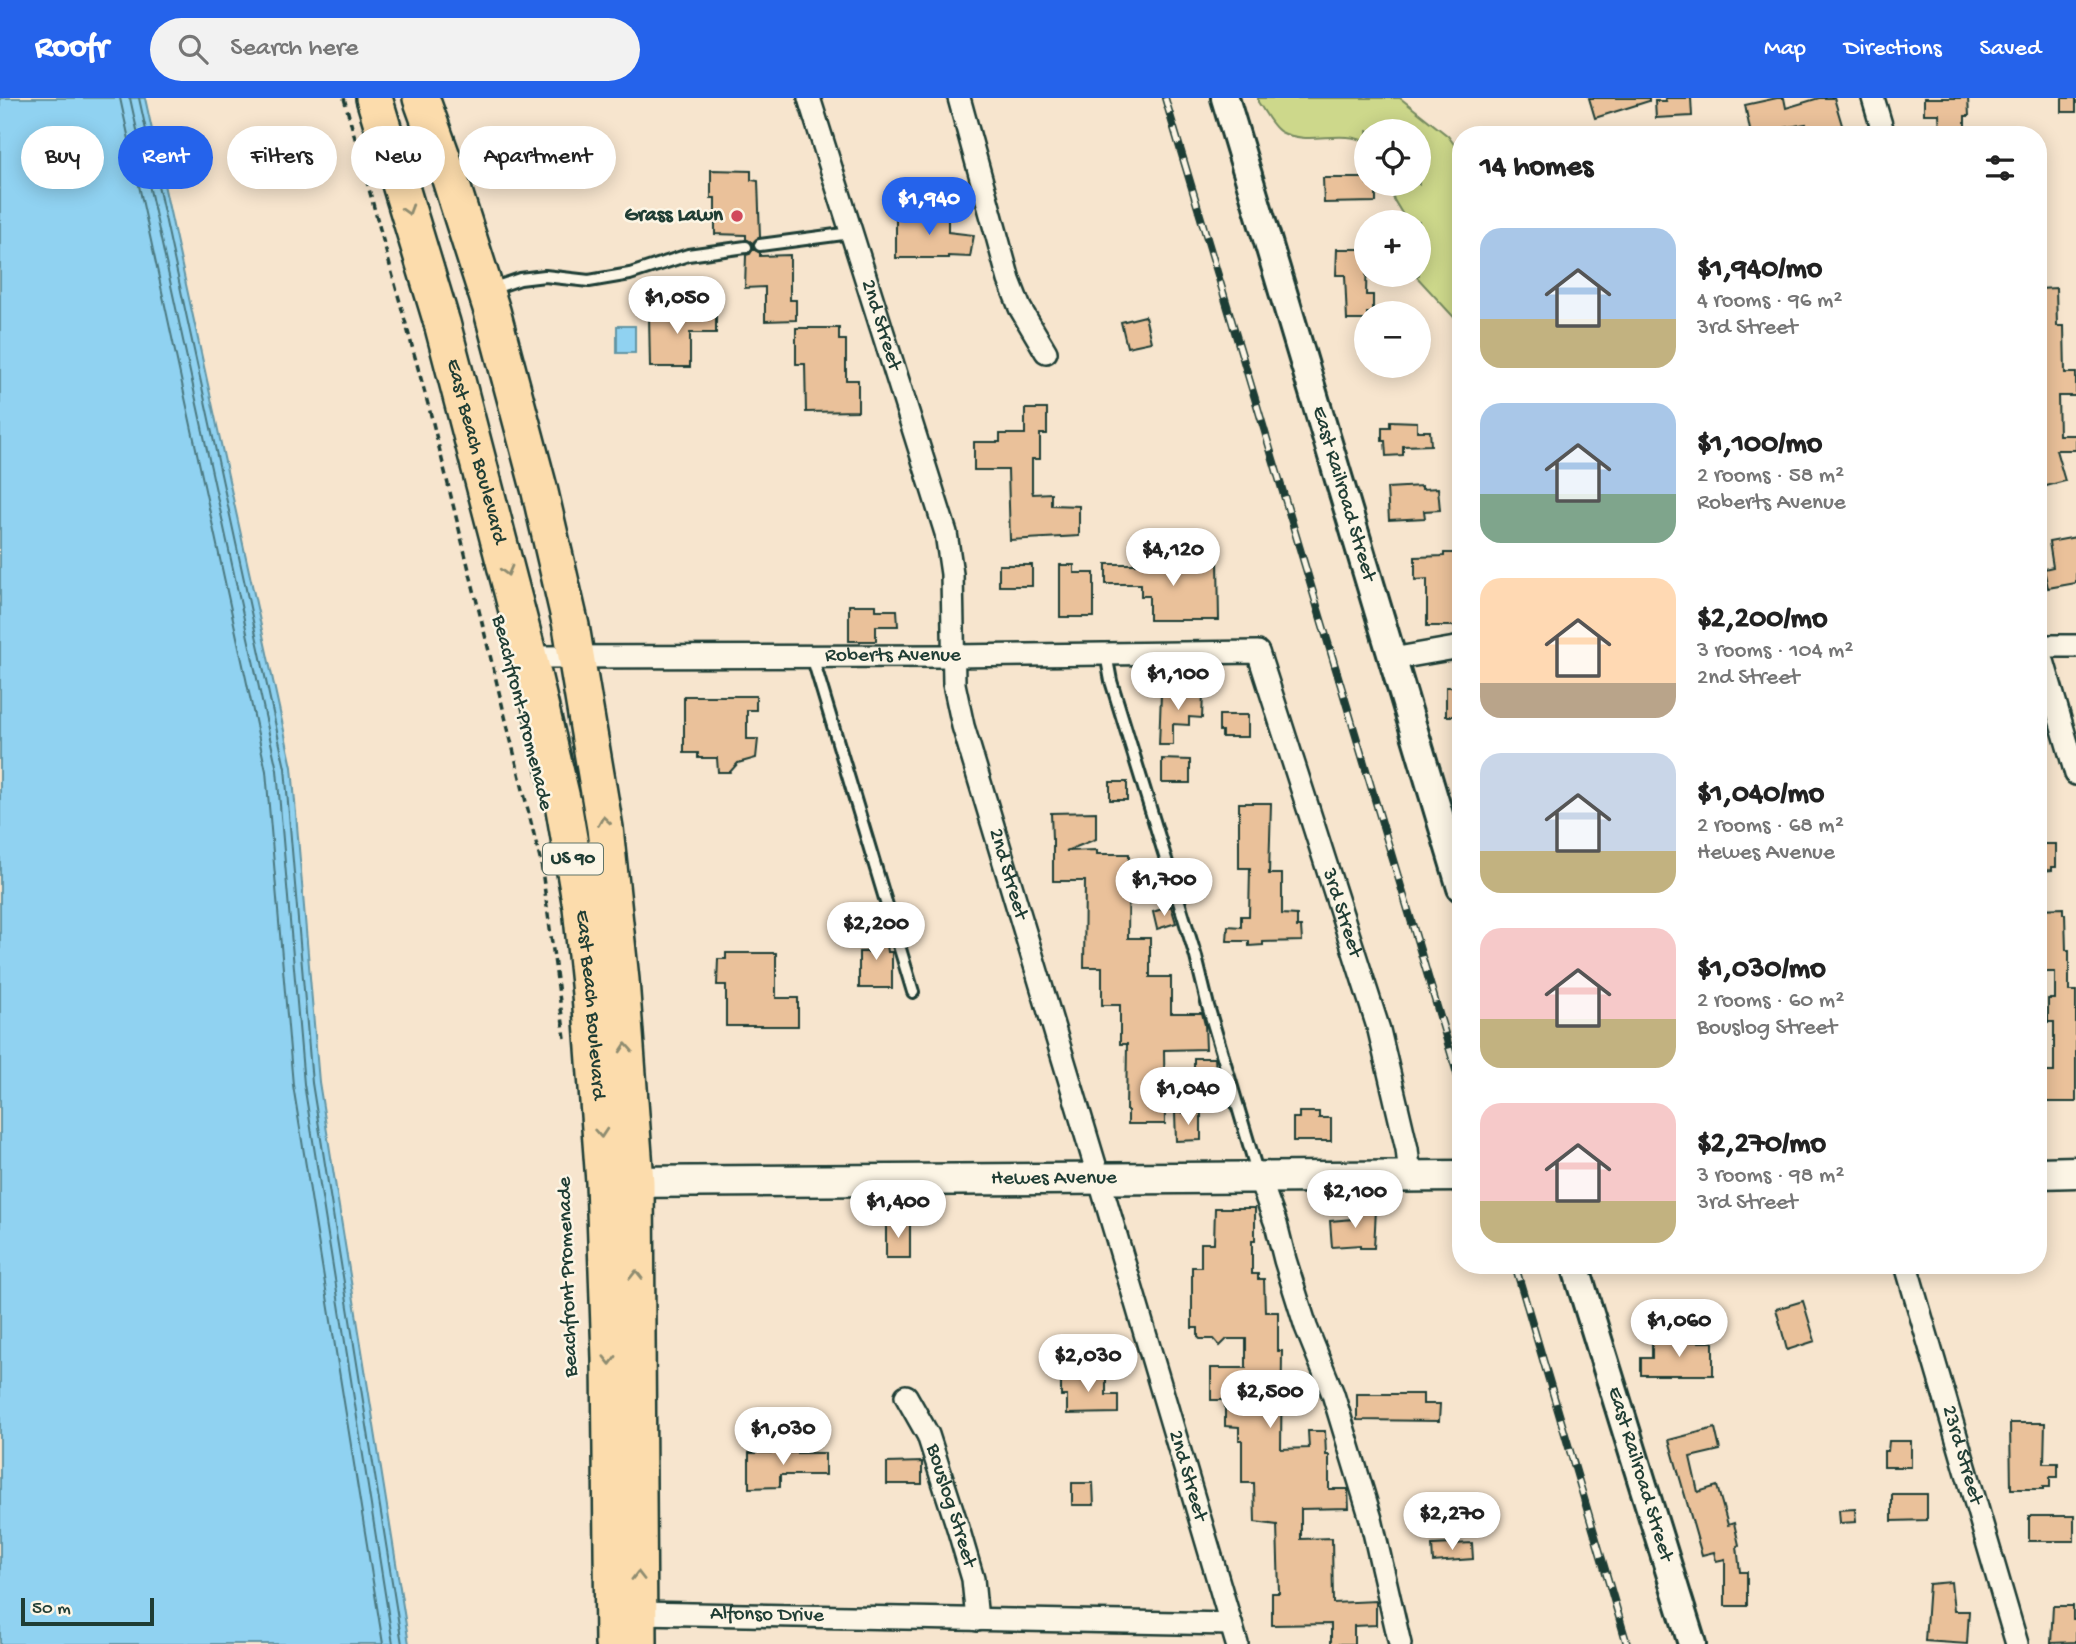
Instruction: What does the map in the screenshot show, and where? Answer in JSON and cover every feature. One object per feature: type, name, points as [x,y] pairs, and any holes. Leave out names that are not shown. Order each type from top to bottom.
[{"type":"main road","name":"East Beach Boulevard","points":[[374,98],[442,323],[529,657],[563,803],[581,907],[590,994],[620,1182],[639,1628]]},
{"type":"main road","name":"East Beach Boulevard","points":[[421,98],[489,301],[539,488],[576,656],[608,855],[621,980],[620,1182],[611,1358],[613,1644]]},
{"type":"main road","points":[[442,323],[489,301]]},
{"type":"main road","points":[[2047,1173],[2076,1172]]},
{"type":"main road","name":"Hewes Avenue","points":[[620,1182],[1452,1176]]},
{"type":"street","name":"2nd Street","points":[[809,98],[948,544],[952,585],[954,684],[963,726],[1234,1634]]},
{"type":"street","points":[[959,98],[1009,279],[1020,308],[1045,352]]},
{"type":"street","name":"East Railroad Street","points":[[1225,98],[1452,858]]},
{"type":"street","points":[[1873,98],[1881,126]]},
{"type":"street","points":[[2047,647],[2076,646]]},
{"type":"street","points":[[1392,659],[1452,649]]},
{"type":"street","name":"Roberts Avenue","points":[[529,657],[1258,652]]},
{"type":"street","name":"3rd Street","points":[[1258,652],[1378,1030],[1407,1149],[1410,1176]]},
{"type":"street","points":[[2047,674],[2076,774]]},
{"type":"street","points":[[1259,1177],[1306,1326],[1333,1394],[1371,1519],[1400,1644]]},
{"type":"street","name":"East Railroad Street","points":[[1579,1274],[1692,1644]]},
{"type":"street","name":"23rd Street","points":[[1909,1274],[2017,1644]]},
{"type":"street","name":"Bouslog Street","points":[[906,1396],[928,1435],[958,1528],[973,1578],[977,1620]]},
{"type":"street","name":"Alfonso Drive","points":[[639,1628],[977,1620],[1234,1634]]},
{"type":"lane","points":[[760,245],[851,233]]},
{"type":"lane","points":[[489,301],[520,279],[545,276],[589,281],[630,274],[688,255],[746,247]]},
{"type":"lane","points":[[1106,654],[1111,681],[1196,957],[1259,1177]]},
{"type":"lane","points":[[812,656],[913,992]]},
{"type":"path","name":"Beachfront Promenade","points":[[344,98],[432,419],[541,863],[566,1041]]},
{"type":"green space","points":[[1258,98],[1400,98],[1427,119],[1354,119],[1354,138],[1302,138],[1281,132],[1274,126]]},
{"type":"green space","points":[[1431,123],[1452,141],[1452,315],[1426,287],[1431,287],[1431,210],[1400,210],[1393,196],[1431,196]]},
{"type":"water","points":[[0,98],[145,98],[151,126],[118,126],[118,189],[165,189],[292,767],[319,1082],[409,1644],[0,1644]]},
{"type":"water","points":[[617,326],[635,326],[635,353],[617,353]]},
{"type":"building","points":[[1589,98],[1649,98],[1649,101],[1595,118]]},
{"type":"building","points":[[1665,98],[1691,98],[1692,116],[1656,118],[1655,101],[1666,101]]},
{"type":"building","points":[[1784,98],[1786,108],[1819,98],[1834,98],[1842,126],[1749,126],[1745,105]]},
{"type":"building","points":[[1924,98],[1968,98],[1969,116],[1965,116],[1965,126],[1940,126],[1939,114],[1924,114]]},
{"type":"building","points":[[2062,98],[2076,98],[2076,112],[2062,112]]},
{"type":"building","name":"Grass Lawn","points":[[711,170],[751,171],[751,180],[758,181],[760,237],[753,243],[746,239],[746,235],[715,234],[715,198],[711,198]]},
{"type":"building","points":[[1323,178],[1354,178],[1354,196],[1376,196],[1376,202],[1324,203]]},
{"type":"building","points":[[896,212],[948,212],[948,232],[974,235],[970,257],[896,258]]},
{"type":"building","points":[[753,249],[760,253],[760,256],[790,255],[790,300],[796,300],[796,320],[765,321],[765,287],[745,288],[746,255]]},
{"type":"building","points":[[1337,249],[1354,249],[1354,287],[1366,287],[1366,295],[1373,295],[1373,301],[1354,301],[1354,320],[1347,320],[1345,275],[1336,275]]},
{"type":"building","points":[[2056,288],[2057,326],[2064,326],[2065,373],[2076,373],[2076,396],[2058,396],[2059,435],[2076,435],[2076,450],[2056,450],[2065,481],[2047,486],[2047,289]]},
{"type":"building","points":[[694,310],[716,310],[716,333],[690,333],[690,367],[650,367],[649,314],[694,314]]},
{"type":"building","points":[[1145,316],[1151,342],[1127,347],[1121,322]]},
{"type":"building","points":[[796,328],[839,328],[839,340],[846,340],[846,380],[858,380],[858,411],[806,412],[805,364],[796,364]]},
{"type":"building","points":[[1025,409],[1047,409],[1047,434],[1040,434],[1040,459],[1032,459],[1033,494],[1051,493],[1051,505],[1079,506],[1079,536],[1010,540],[1008,470],[974,470],[974,442],[1000,442],[1000,434],[1025,434]]},
{"type":"building","points":[[1390,421],[1417,422],[1417,431],[1430,431],[1431,445],[1403,446],[1403,455],[1386,456],[1382,427],[1390,427]]},
{"type":"building","points":[[1422,486],[1422,489],[1438,488],[1440,510],[1424,511],[1425,518],[1389,520],[1387,488]]},
{"type":"building","points":[[2076,537],[2076,583],[2048,588],[2047,568],[2053,567],[2049,542]]},
{"type":"building","points":[[1444,553],[1452,553],[1452,626],[1427,626],[1427,579],[1415,580],[1415,557],[1444,556]]},
{"type":"building","points":[[1218,561],[1219,620],[1149,620],[1149,596],[1141,596],[1141,584],[1106,584],[1106,564]]},
{"type":"building","points":[[999,565],[1032,565],[1032,586],[999,586]]},
{"type":"building","points":[[1060,565],[1074,565],[1074,573],[1094,573],[1094,617],[1060,617]]},
{"type":"building","points":[[849,605],[876,605],[876,610],[897,610],[898,626],[876,626],[876,641],[849,641]]},
{"type":"building","points":[[1446,687],[1452,687],[1452,716],[1446,716]]},
{"type":"building","points":[[1168,689],[1189,689],[1189,694],[1203,694],[1202,718],[1189,717],[1189,725],[1173,724],[1173,745],[1159,745],[1161,694],[1167,694]]},
{"type":"building","points":[[684,696],[756,696],[756,710],[747,710],[747,739],[758,739],[756,758],[738,763],[730,772],[718,772],[717,758],[698,758],[698,753],[684,753]]},
{"type":"building","points":[[1219,715],[1248,715],[1248,737],[1222,737],[1222,731],[1219,731]]},
{"type":"building","points":[[1162,759],[1190,760],[1190,783],[1162,783]]},
{"type":"building","points":[[1110,782],[1127,782],[1127,800],[1110,800]]},
{"type":"building","points":[[1239,803],[1271,803],[1269,874],[1282,874],[1282,914],[1297,915],[1297,927],[1301,927],[1302,941],[1263,942],[1263,945],[1249,946],[1249,941],[1227,941],[1228,926],[1241,927],[1241,916],[1249,916],[1250,868],[1239,868]]},
{"type":"building","points":[[1096,812],[1096,839],[1066,851],[1097,850],[1097,854],[1129,854],[1128,938],[1150,938],[1150,977],[1171,977],[1171,1013],[1202,1013],[1205,1025],[1206,1049],[1164,1050],[1165,1124],[1128,1124],[1127,1044],[1120,1044],[1120,1005],[1102,1005],[1102,967],[1084,967],[1085,881],[1053,881],[1051,813]]},
{"type":"building","points":[[2047,844],[2056,844],[2056,867],[2052,867],[2052,870],[2047,870]]},
{"type":"building","points":[[1171,906],[1176,923],[1157,929],[1153,912]]},
{"type":"building","points":[[2063,908],[2065,914],[2066,950],[2069,950],[2069,991],[2076,991],[2076,1102],[2047,1102],[2047,1072],[2054,1072],[2054,1022],[2048,1022],[2048,999],[2055,999],[2055,972],[2047,972],[2047,909]]},
{"type":"building","points":[[884,923],[888,952],[892,952],[892,988],[859,988],[859,952],[872,952],[871,924]]},
{"type":"building","points":[[726,953],[776,953],[776,998],[798,998],[798,1026],[726,1026],[726,985],[717,985],[718,959],[726,959]]},
{"type":"building","points":[[1194,1058],[1215,1058],[1217,1085],[1194,1085]]},
{"type":"building","points":[[1299,1112],[1319,1112],[1319,1118],[1331,1118],[1331,1141],[1293,1141],[1293,1118],[1299,1118]]},
{"type":"building","points":[[1175,1113],[1201,1113],[1201,1140],[1176,1141]]},
{"type":"building","points":[[1215,1208],[1255,1208],[1252,1274],[1258,1274],[1258,1279],[1264,1279],[1265,1312],[1278,1312],[1278,1351],[1282,1351],[1281,1449],[1309,1448],[1308,1431],[1325,1431],[1326,1455],[1329,1455],[1329,1489],[1348,1489],[1349,1508],[1301,1509],[1301,1539],[1332,1538],[1333,1603],[1376,1601],[1376,1625],[1354,1626],[1354,1644],[1331,1644],[1331,1624],[1272,1625],[1272,1593],[1279,1593],[1277,1525],[1255,1522],[1254,1483],[1242,1483],[1242,1440],[1239,1440],[1239,1427],[1225,1426],[1225,1400],[1211,1400],[1211,1368],[1246,1368],[1246,1339],[1227,1339],[1220,1346],[1214,1339],[1200,1339],[1198,1328],[1192,1328],[1192,1267],[1201,1267],[1201,1243],[1214,1243]]},
{"type":"building","points":[[1353,1209],[1376,1209],[1374,1248],[1360,1248],[1360,1245],[1332,1247],[1330,1221],[1353,1219]]},
{"type":"building","points":[[886,1221],[910,1221],[910,1258],[886,1258]]},
{"type":"building","points":[[1803,1301],[1815,1341],[1787,1350],[1776,1309]]},
{"type":"building","points":[[1652,1342],[1713,1342],[1713,1375],[1641,1375],[1641,1358],[1652,1358]]},
{"type":"building","points":[[1106,1372],[1106,1395],[1118,1395],[1118,1413],[1067,1414],[1067,1396],[1061,1396],[1061,1373]]},
{"type":"building","points":[[1357,1394],[1423,1394],[1423,1404],[1440,1404],[1439,1421],[1357,1420]]},
{"type":"building","points":[[2010,1423],[2045,1423],[2044,1463],[2058,1463],[2058,1477],[2050,1477],[2050,1487],[2011,1489]]},
{"type":"building","points":[[1715,1428],[1720,1450],[1690,1457],[1698,1492],[1717,1486],[1728,1525],[1734,1523],[1739,1545],[1740,1572],[1747,1572],[1747,1606],[1725,1606],[1725,1559],[1716,1561],[1714,1552],[1702,1555],[1669,1440]]},
{"type":"building","points":[[1889,1441],[1911,1441],[1911,1467],[1884,1467],[1884,1451],[1888,1451]]},
{"type":"building","points":[[749,1453],[825,1453],[825,1475],[780,1475],[780,1487],[749,1488]]},
{"type":"building","points":[[922,1462],[922,1484],[887,1484],[887,1463]]},
{"type":"building","points":[[1072,1483],[1093,1483],[1094,1505],[1072,1505]]},
{"type":"building","points":[[1892,1494],[1927,1494],[1927,1520],[1892,1521]]},
{"type":"building","points":[[1855,1509],[1856,1522],[1840,1523],[1839,1510]]},
{"type":"building","points":[[2029,1516],[2074,1516],[2074,1541],[2029,1541]]},
{"type":"building","points":[[1472,1543],[1473,1559],[1433,1562],[1432,1545]]},
{"type":"building","points":[[1951,1582],[1954,1611],[1969,1611],[1967,1644],[1925,1641],[1929,1584]]},
{"type":"building","points":[[2053,1606],[2073,1606],[2076,1642],[2051,1643]]},
{"type":"railway","points":[[1165,98],[1452,1057]]},
{"type":"railway","points":[[1518,1274],[1627,1644]]},
{"type":"place","name":"Grass Lawn","points":[[737,216]]}]
